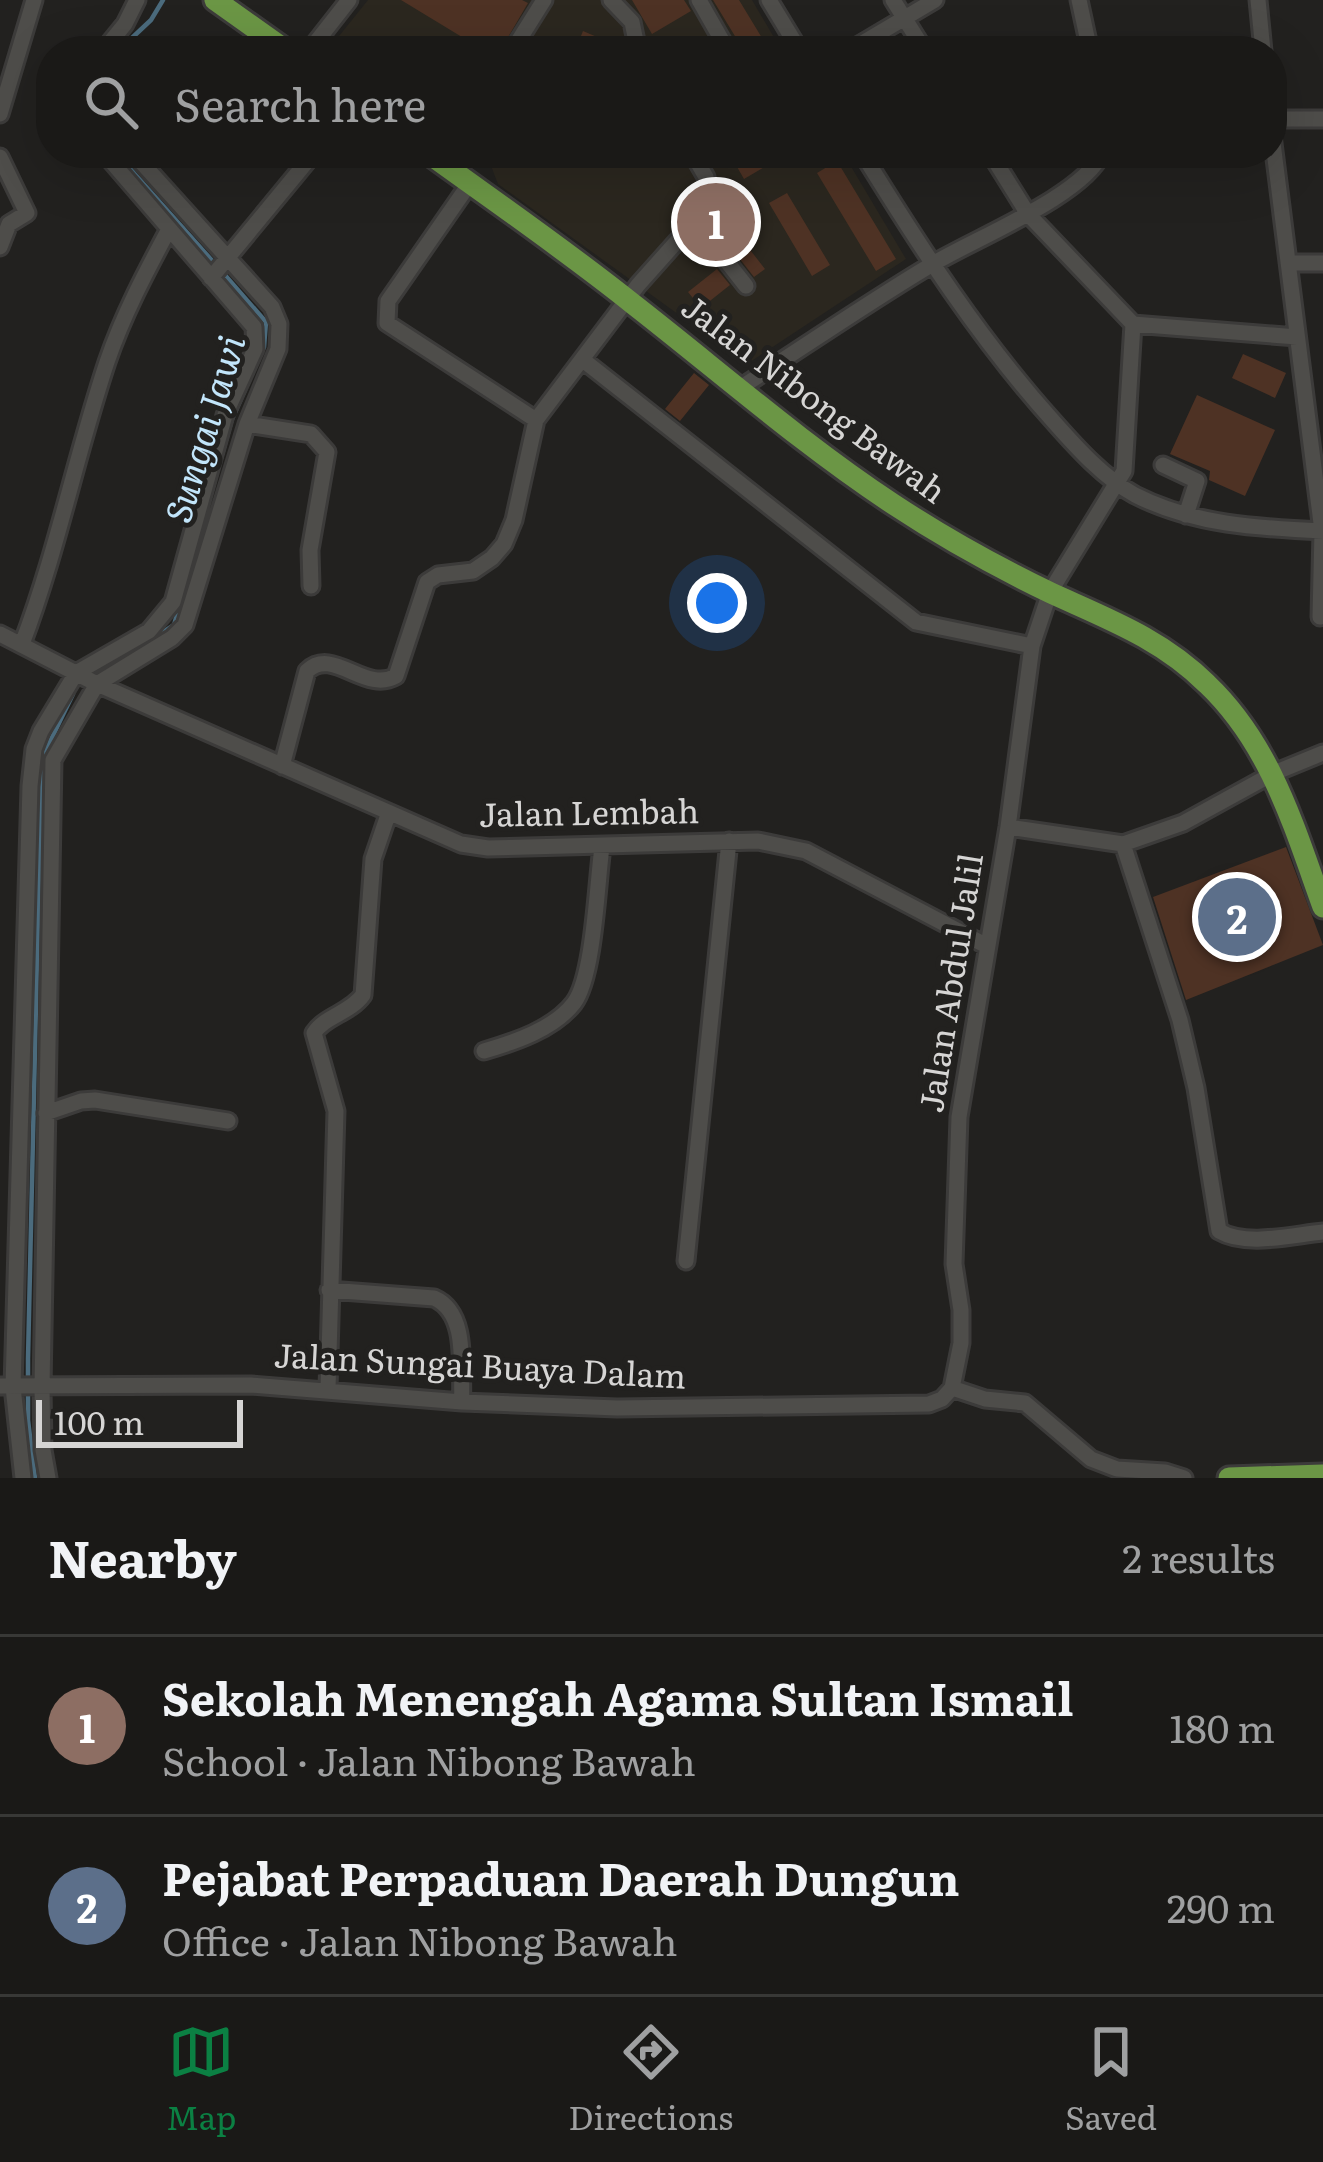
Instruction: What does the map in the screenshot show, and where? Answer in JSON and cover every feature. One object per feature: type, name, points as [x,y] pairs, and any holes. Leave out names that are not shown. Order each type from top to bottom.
[{"type":"main road","points":[[215,0],[266,36]]},
{"type":"main road","name":"Jalan Nibong Bawah","points":[[453,168],[895,505],[945,537],[1050,592],[1133,628],[1173,654],[1239,720],[1274,773],[1323,907]]},
{"type":"main road","points":[[1229,1478],[1323,1475]]},
{"type":"street","points":[[0,114],[34,0]]},
{"type":"street","points":[[115,36],[137,0]]},
{"type":"street","points":[[321,36],[350,0]]},
{"type":"street","points":[[521,36],[544,0]]},
{"type":"street","points":[[611,0],[632,22],[635,36]]},
{"type":"street","points":[[699,0],[719,36]]},
{"type":"street","points":[[770,0],[791,36]]},
{"type":"street","points":[[893,0],[915,36]]},
{"type":"street","points":[[874,36],[934,0]]},
{"type":"street","points":[[1079,0],[1087,36]]},
{"type":"street","points":[[1258,0],[1262,36]]},
{"type":"street","points":[[1287,118],[1323,119]]},
{"type":"street","points":[[0,157],[27,213],[9,224],[0,247]]},
{"type":"street","points":[[48,1478],[22,1387],[46,1113],[52,760],[97,684],[185,625],[247,424],[278,350],[279,324],[272,307],[169,229],[117,168]]},
{"type":"street","points":[[23,1478],[19,1199],[31,769],[41,731],[76,673],[148,631],[173,602],[225,415],[255,349],[254,327],[220,269],[144,168]]},
{"type":"street","points":[[220,269],[302,168]]},
{"type":"street","points":[[283,766],[307,671],[313,664],[322,661],[385,683],[396,676],[427,582],[438,575],[473,571],[505,544],[536,420],[628,299],[695,221],[708,192],[701,168]]},
{"type":"street","points":[[871,168],[930,265],[1028,394],[1117,484],[1186,515],[1238,527],[1323,532]]},
{"type":"street","points":[[999,168],[1028,214],[1132,324],[1298,337]]},
{"type":"street","points":[[740,388],[930,265],[1028,214],[1091,168]]},
{"type":"street","points":[[1276,168],[1323,532],[1321,617]]},
{"type":"street","points":[[470,183],[388,301],[387,322],[536,420]]},
{"type":"street","points":[[695,221],[746,286]]},
{"type":"street","points":[[22,644],[46,580],[109,357],[135,293],[169,229]]},
{"type":"street","points":[[1288,263],[1323,263]]},
{"type":"street","points":[[1117,484],[1127,451],[1132,324]]},
{"type":"street","points":[[583,360],[916,622],[1032,646]]},
{"type":"street","points":[[1305,394],[1323,394]]},
{"type":"street","points":[[247,424],[311,434],[327,452],[310,550],[311,586]]},
{"type":"street","points":[[1163,465],[1197,481],[1186,515]]},
{"type":"street","name":"Jalan Abdul Jalil","points":[[952,1388],[961,1327],[954,1264],[955,1161],[1032,646],[1050,592],[1117,484]]},
{"type":"street","name":"Jalan Lembah","points":[[0,634],[97,684],[461,844],[488,848],[729,841],[782,844],[806,851],[985,945]]},
{"type":"street","points":[[1008,827],[1123,844],[1183,823],[1274,773],[1323,753]]},
{"type":"street","points":[[328,1389],[336,1111],[314,1034],[363,995],[373,859],[388,815]]},
{"type":"street","points":[[686,1261],[729,841]]},
{"type":"street","points":[[1123,844],[1180,1020],[1219,1231],[1230,1238],[1323,1232]]},
{"type":"street","points":[[484,1051],[517,1042],[576,1000],[587,964],[602,847]]},
{"type":"street","points":[[46,1113],[95,1100],[228,1121]]},
{"type":"street","points":[[0,1199],[19,1199]]},
{"type":"street","points":[[329,1290],[447,1303],[456,1315],[462,1402]]},
{"type":"street","name":"Jalan Sungai Buaya Dalam","points":[[22,1387],[206,1384],[462,1402],[636,1408],[929,1404],[952,1388]]},
{"type":"street","points":[[952,1388],[985,1399],[1024,1403],[1104,1466],[1184,1478]]},
{"type":"shaded area","points":[[368,0],[752,0],[773,36],[339,36]]},
{"type":"shaded area","points":[[492,168],[852,168],[906,259],[747,364],[498,184]]},
{"type":"building","points":[[401,0],[528,3],[509,36],[460,36]]},
{"type":"building","points":[[632,0],[684,0],[691,11],[652,34]]},
{"type":"building","points":[[713,0],[739,0],[761,36],[735,36]]},
{"type":"building","points":[[738,168],[763,168],[744,179]]},
{"type":"building","points":[[841,168],[896,259],[876,271],[817,173]]},
{"type":"building","points":[[787,193],[830,265],[812,276],[769,203]]},
{"type":"building","points":[[737,216],[745,227],[737,233],[765,269],[754,277],[718,231]]},
{"type":"building","points":[[717,269],[730,285],[701,308],[688,292]]},
{"type":"building","points":[[1243,354],[1286,373],[1275,398],[1232,378]]},
{"type":"building","points":[[694,373],[709,385],[680,421],[665,409]]},
{"type":"building","points":[[1197,395],[1275,430],[1245,496],[1209,480],[1210,471],[1170,454]]},
{"type":"building","points":[[1286,847],[1323,945],[1186,1000],[1153,897]]},
{"type":"waterway","name":"Sungai Jawi","points":[[134,36],[163,0]]},
{"type":"waterway","name":"Sungai Jawi","points":[[129,168],[216,265]]},
{"type":"waterway","name":"Sungai Jawi","points":[[112,666],[174,625],[232,419],[264,347],[266,322],[224,274]]},
{"type":"waterway","name":"Sungai Jawi","points":[[35,1478],[28,1359],[41,782],[46,750],[73,694]]},
{"type":"place","name":"Sekolah Menengah Agama Sultan Ismail","points":[[716,222]]},
{"type":"place","name":"Pejabat Perpaduan Daerah Dungun","points":[[1237,917]]}]
